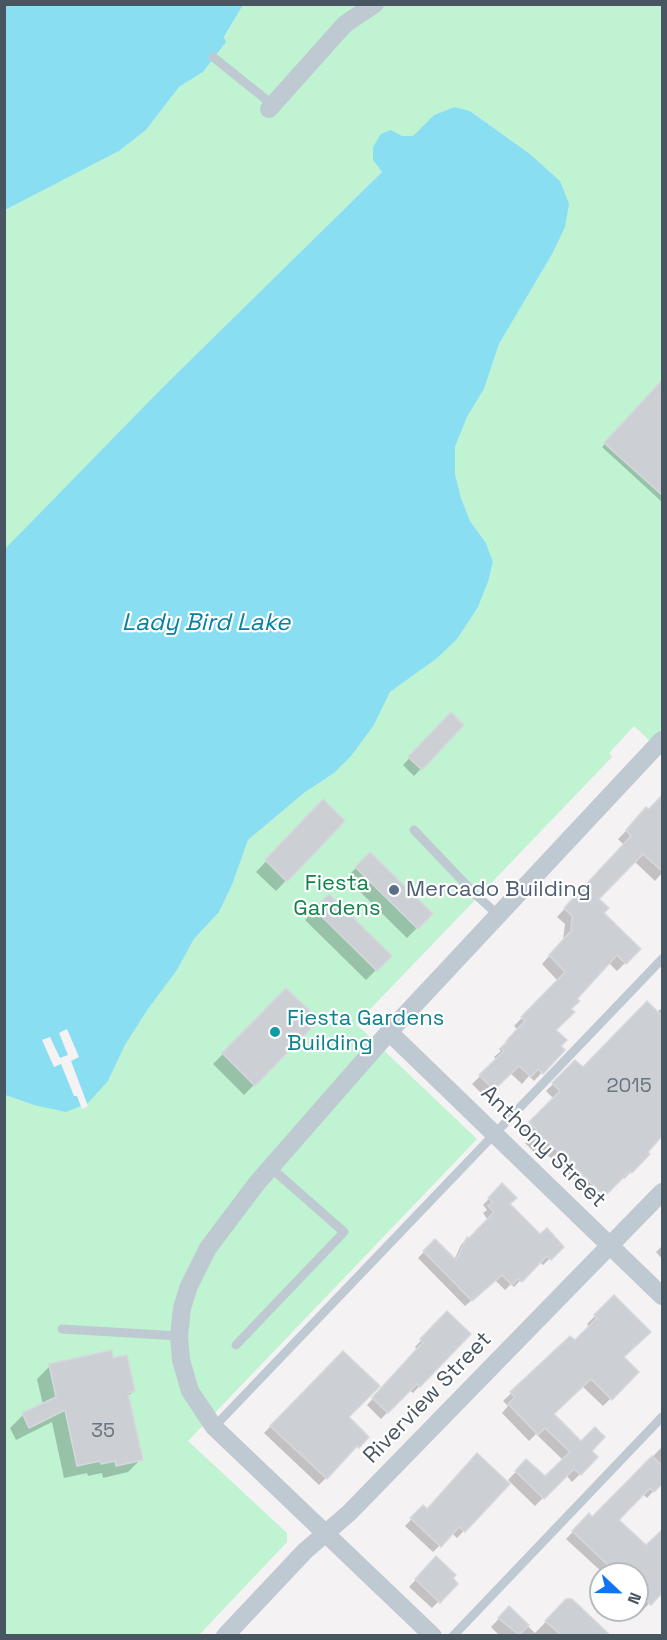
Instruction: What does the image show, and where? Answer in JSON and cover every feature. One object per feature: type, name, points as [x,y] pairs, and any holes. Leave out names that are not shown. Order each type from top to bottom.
[{"type":"street","points":[[271,107],[345,24],[375,4]]},
{"type":"street","points":[[433,1635],[214,1427],[190,1391],[181,1360],[179,1335],[182,1308],[189,1286],[208,1248],[270,1167],[389,1032],[663,740]]},
{"type":"street","name":"Anthony Street","points":[[389,1032],[663,1296]]},
{"type":"street","name":"Riverview Street","points":[[225,1635],[305,1551],[348,1513],[663,1192]]},
{"type":"lane","points":[[213,57],[271,107]]},
{"type":"lane","points":[[414,830],[498,915]]},
{"type":"lane","points":[[214,1427],[663,959]]},
{"type":"lane","points":[[236,1345],[344,1232],[270,1167]]},
{"type":"lane","points":[[62,1329],[179,1335]]},
{"type":"lane","points":[[453,1635],[663,1417]]},
{"type":"green space","name":"Fiesta Gardens","points":[[243,5],[662,5],[662,752],[634,726],[609,753],[612,757],[356,1024],[477,1139],[188,1441],[287,1533],[287,1542],[199,1635],[5,1635],[5,1095],[34,1105],[108,1081],[125,1045],[148,1009],[177,970],[194,939],[219,912],[232,885],[248,840],[304,793],[334,773],[374,725],[390,692],[436,659],[478,607],[493,562],[486,543],[470,521],[461,498],[455,474],[455,447],[467,417],[484,389],[499,344],[551,256],[560,181],[530,154],[470,111],[453,107],[434,115],[413,136],[402,136],[373,147],[373,160],[382,172],[162,388],[5,550],[5,210],[119,151],[146,130],[179,87],[203,72],[226,42],[224,38]]},
{"type":"water","points":[[5,5],[243,5],[224,37],[226,42],[203,72],[179,87],[146,130],[119,151],[5,210]]},
{"type":"water","name":"Lady Bird Lake","points":[[454,107],[470,111],[530,154],[560,181],[569,204],[565,227],[551,256],[499,344],[484,389],[467,417],[455,447],[455,474],[461,498],[470,521],[486,543],[493,562],[478,607],[457,639],[436,659],[390,692],[374,725],[351,756],[334,773],[304,793],[248,840],[232,885],[219,912],[194,939],[177,970],[125,1045],[108,1081],[88,1103],[66,1112],[34,1105],[5,1095],[4,550],[162,388],[382,172],[373,160],[373,147],[381,134],[391,130],[402,136],[413,136],[434,115]]},
{"type":"pier","points":[[67,1029],[79,1057],[71,1061],[88,1106],[82,1109],[61,1064],[54,1067],[42,1040],[50,1037],[60,1058],[68,1055],[59,1033]]},
{"type":"building","points":[[663,379],[663,496],[604,443]]},
{"type":"building","points":[[451,712],[464,725],[422,770],[408,757]]},
{"type":"building","points":[[663,794],[663,872],[643,854],[599,899],[609,908],[604,913],[641,949],[626,964],[617,955],[577,999],[580,1001],[571,1009],[575,1012],[556,1030],[567,1040],[561,1046],[565,1050],[543,1074],[538,1069],[531,1077],[519,1066],[494,1090],[479,1075],[504,1051],[501,1048],[525,1021],[521,1017],[565,972],[549,955],[571,931],[572,916],[564,908],[631,836],[626,830],[632,823],[646,807],[649,809]]},
{"type":"building","points":[[323,799],[345,821],[287,882],[265,860]]},
{"type":"building","name":"Mercado Building","points":[[370,852],[433,914],[418,929],[355,867]]},
{"type":"building","name":"Mercado Building","points":[[329,894],[392,956],[377,971],[314,909]]},
{"type":"building","name":"Fiesta Gardens Building","points":[[286,988],[319,1020],[255,1086],[222,1053]]},
{"type":"building","points":[[647,1001],[663,1017],[663,1135],[648,1152],[650,1154],[632,1173],[630,1171],[605,1196],[548,1142],[543,1147],[531,1136],[537,1130],[529,1122],[560,1091],[552,1083],[575,1060],[583,1067]]},
{"type":"building","points":[[502,1183],[517,1198],[510,1204],[540,1234],[547,1228],[564,1247],[551,1260],[547,1256],[522,1282],[518,1279],[512,1285],[502,1275],[472,1301],[423,1251],[435,1239],[456,1260],[467,1237],[469,1238],[494,1212],[488,1206],[492,1202],[488,1198]]},
{"type":"building","points":[[614,1295],[651,1332],[624,1357],[639,1372],[612,1400],[591,1379],[554,1414],[581,1441],[595,1427],[605,1437],[592,1451],[598,1457],[581,1475],[574,1469],[544,1499],[515,1471],[526,1459],[545,1476],[570,1452],[545,1428],[538,1435],[508,1404],[515,1397],[510,1392],[570,1336],[575,1340],[597,1318],[594,1315]]},
{"type":"building","points":[[447,1311],[471,1334],[420,1387],[417,1384],[388,1413],[372,1398],[423,1342],[420,1339]]},
{"type":"building","points":[[112,1350],[113,1358],[127,1355],[135,1391],[128,1393],[143,1460],[116,1466],[115,1461],[101,1464],[100,1461],[77,1466],[65,1410],[29,1428],[22,1413],[56,1397],[49,1364]]},
{"type":"building","points":[[343,1351],[380,1386],[349,1417],[369,1437],[359,1448],[357,1446],[327,1479],[270,1426]]},
{"type":"building","points":[[477,1453],[510,1484],[465,1532],[459,1527],[441,1547],[410,1518],[423,1505],[427,1509]]},
{"type":"building","points":[[652,1456],[663,1466],[663,1483],[654,1492],[650,1488],[619,1520],[646,1545],[663,1529],[663,1592],[651,1605],[649,1603],[649,1562],[604,1562],[572,1531],[589,1513],[592,1517]]},
{"type":"building","points":[[436,1556],[456,1575],[453,1578],[458,1584],[440,1603],[415,1579]]},
{"type":"building","points":[[566,1599],[572,1599],[589,1615],[589,1622],[596,1622],[610,1635],[561,1635],[545,1621]]},
{"type":"building","points":[[509,1606],[529,1625],[519,1635],[498,1618]]},
{"type":"place","name":"Mercado Building","points":[[394,890]]},
{"type":"place","name":"Fiesta Gardens Building","points":[[275,1032]]}]
